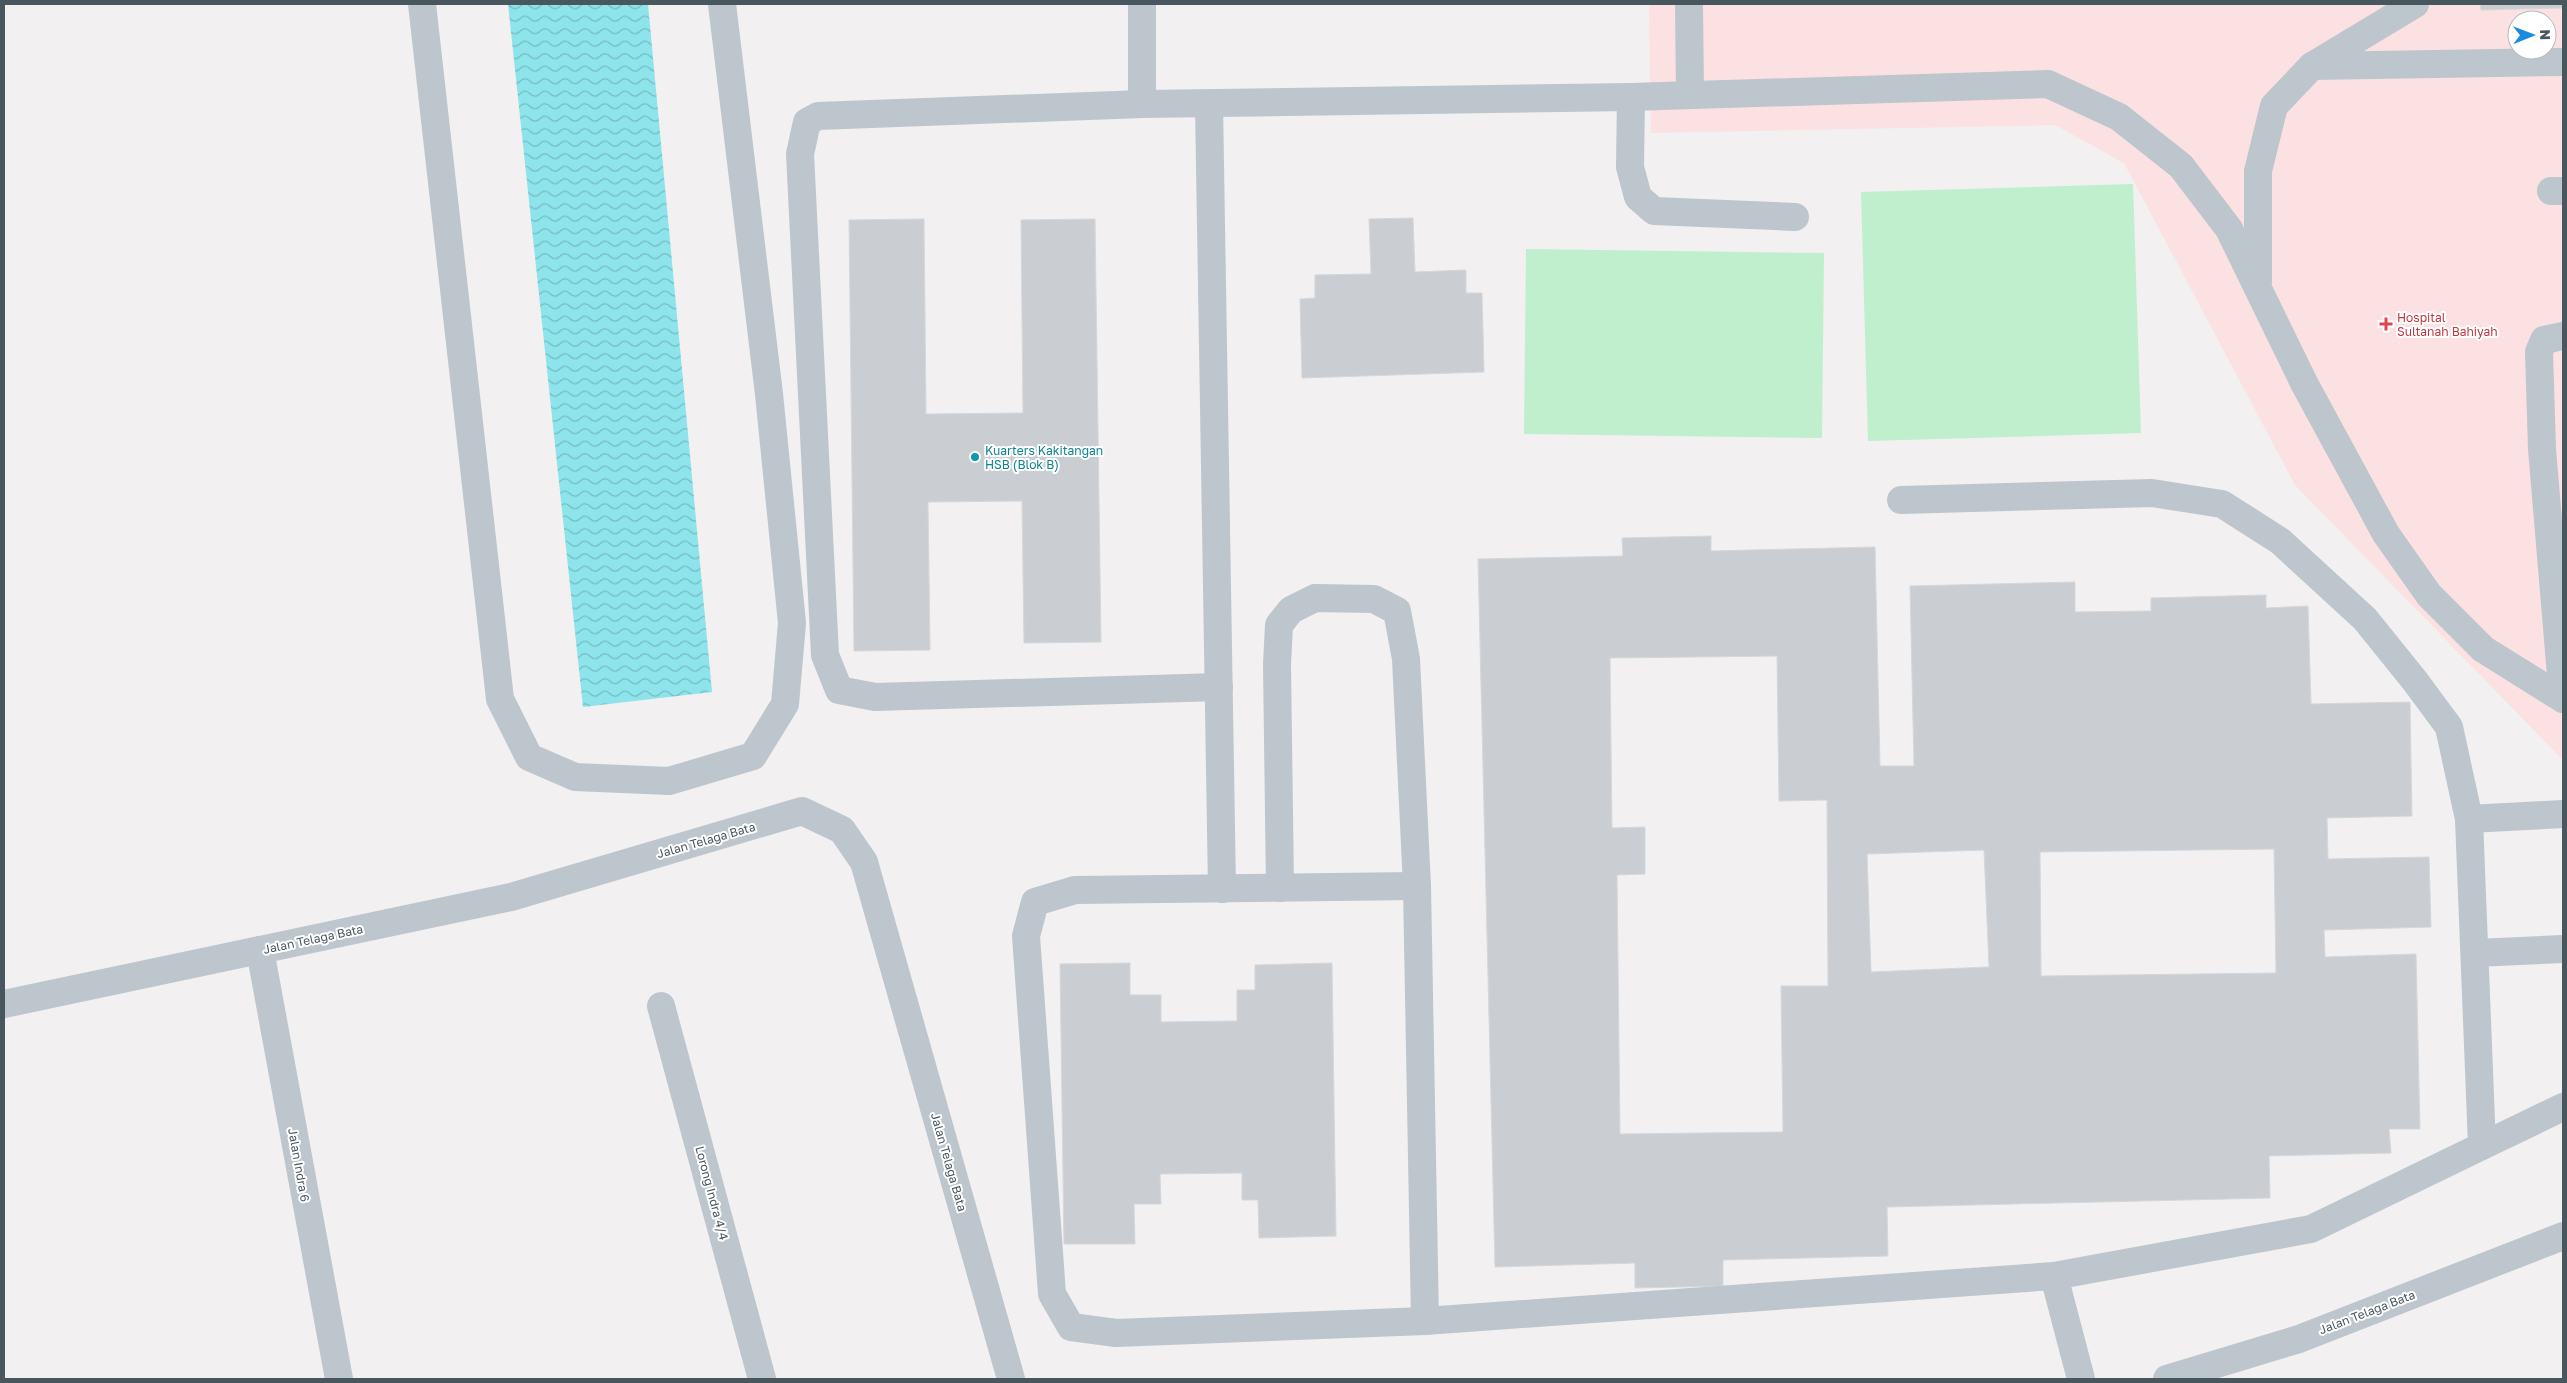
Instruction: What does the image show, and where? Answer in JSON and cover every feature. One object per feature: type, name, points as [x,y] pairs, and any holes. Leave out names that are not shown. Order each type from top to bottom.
[{"type":"street","points":[[422,4],[500,699],[529,757],[576,777],[668,781],[753,756],[786,704],[792,623],[769,394],[722,4]]},
{"type":"street","points":[[1142,4],[1142,104]]},
{"type":"street","points":[[1689,4],[1690,95]]},
{"type":"street","points":[[2258,289],[2258,171],[2274,106],[2312,66],[2416,4]]},
{"type":"street","points":[[2312,66],[2563,62]]},
{"type":"street","points":[[1218,687],[874,697],[839,690],[825,655],[800,154],[807,122],[818,116],[1142,104],[1631,97],[2048,84],[2119,117],[2181,166],[2228,229],[2304,383],[2386,534],[2429,595],[2483,649],[2563,699]]},
{"type":"street","points":[[1631,97],[1630,167],[1638,197],[1654,211],[1795,217]]},
{"type":"street","points":[[1209,104],[1222,889]]},
{"type":"street","points":[[2563,336],[2544,340],[2539,352],[2553,449],[2563,699]]},
{"type":"street","points":[[1901,500],[2152,493],[2222,504],[2280,541],[2365,619],[2416,681],[2449,727],[2469,819],[2476,953],[2482,1146]]},
{"type":"street","points":[[1280,888],[1277,664],[1279,625],[1291,610],[1315,598],[1374,599],[1397,611],[1406,659],[1417,886],[1425,1321]]},
{"type":"street","name":"Jalan Telaga Bata","points":[[4,1004],[511,897],[802,811],[842,830],[864,862],[1011,1379]]},
{"type":"street","points":[[2469,819],[2563,814]]},
{"type":"street","points":[[1417,886],[1075,890],[1035,902],[1026,936],[1052,1294],[1071,1327],[1116,1333],[1425,1321],[2054,1276],[2310,1228],[2563,1107]]},
{"type":"street","name":"Jalan Indra 6","points":[[260,950],[339,1379]]},
{"type":"street","points":[[2476,953],[2563,950]]},
{"type":"street","name":"Lorong Indra 4/4","points":[[661,1006],[762,1379]]},
{"type":"street","name":"Jalan Telaga Bata","points":[[2167,1379],[2299,1339],[2563,1236]]},
{"type":"street","points":[[2054,1276],[2081,1379]]},
{"type":"shaded area","name":"Hospital Sultanah Bahiyah","points":[[1649,4],[2563,4],[2563,760],[2295,485],[2124,163],[2055,125],[1651,133]]},
{"type":"green space","points":[[2133,184],[2141,433],[1868,441],[1861,192]]},
{"type":"green space","points":[[1526,249],[1824,253],[1822,438],[1524,434]]},
{"type":"water","points":[[508,4],[648,4],[712,692],[583,707]]},
{"type":"building","points":[[2480,4],[2563,4],[2563,8],[2481,10]]},
{"type":"building","points":[[1413,218],[1415,272],[1466,270],[1466,293],[1482,293],[1484,372],[1302,378],[1300,299],[1315,298],[1315,275],[1371,274],[1369,219]]},
{"type":"building","name":"Kuarters Kakitangan HSB (Blok B)","points":[[924,219],[926,414],[1023,413],[1021,220],[1095,219],[1101,642],[1024,643],[1022,501],[928,502],[930,650],[854,651],[849,220]]},
{"type":"building","points":[[1711,536],[1711,551],[1875,547],[1880,766],[1914,766],[1910,586],[2075,582],[2075,612],[2151,611],[2151,598],[2266,595],[2266,608],[2308,606],[2311,704],[2410,702],[2412,816],[2327,818],[2328,859],[2429,857],[2431,927],[2324,930],[2325,957],[2416,954],[2420,1129],[2389,1129],[2391,1153],[2269,1156],[2270,1198],[1887,1207],[1888,1256],[1723,1260],[1723,1286],[1635,1288],[1635,1263],[1495,1267],[1478,559],[1623,556],[1622,538]],"holes":[[[1777,656],[1779,801],[1827,800],[1828,986],[1781,986],[1783,1132],[1620,1134],[1617,875],[1645,874],[1645,827],[1612,828],[1610,658]],[[2274,849],[2276,973],[2041,976],[2040,852]],[[1984,850],[1989,967],[1871,972],[1867,854]]]},
{"type":"building","points":[[1130,963],[1130,995],[1161,995],[1161,1022],[1237,1021],[1237,990],[1255,990],[1255,965],[1332,963],[1336,1236],[1259,1238],[1258,1200],[1242,1200],[1242,1173],[1160,1174],[1161,1204],[1134,1204],[1135,1244],[1064,1244],[1060,964]]},
{"type":"place","name":"Hospital Sultanah Bahiyah","points":[[2386,324]]},
{"type":"place","name":"Kuarters Kakitangan HSB (Blok B)","points":[[975,457]]}]
